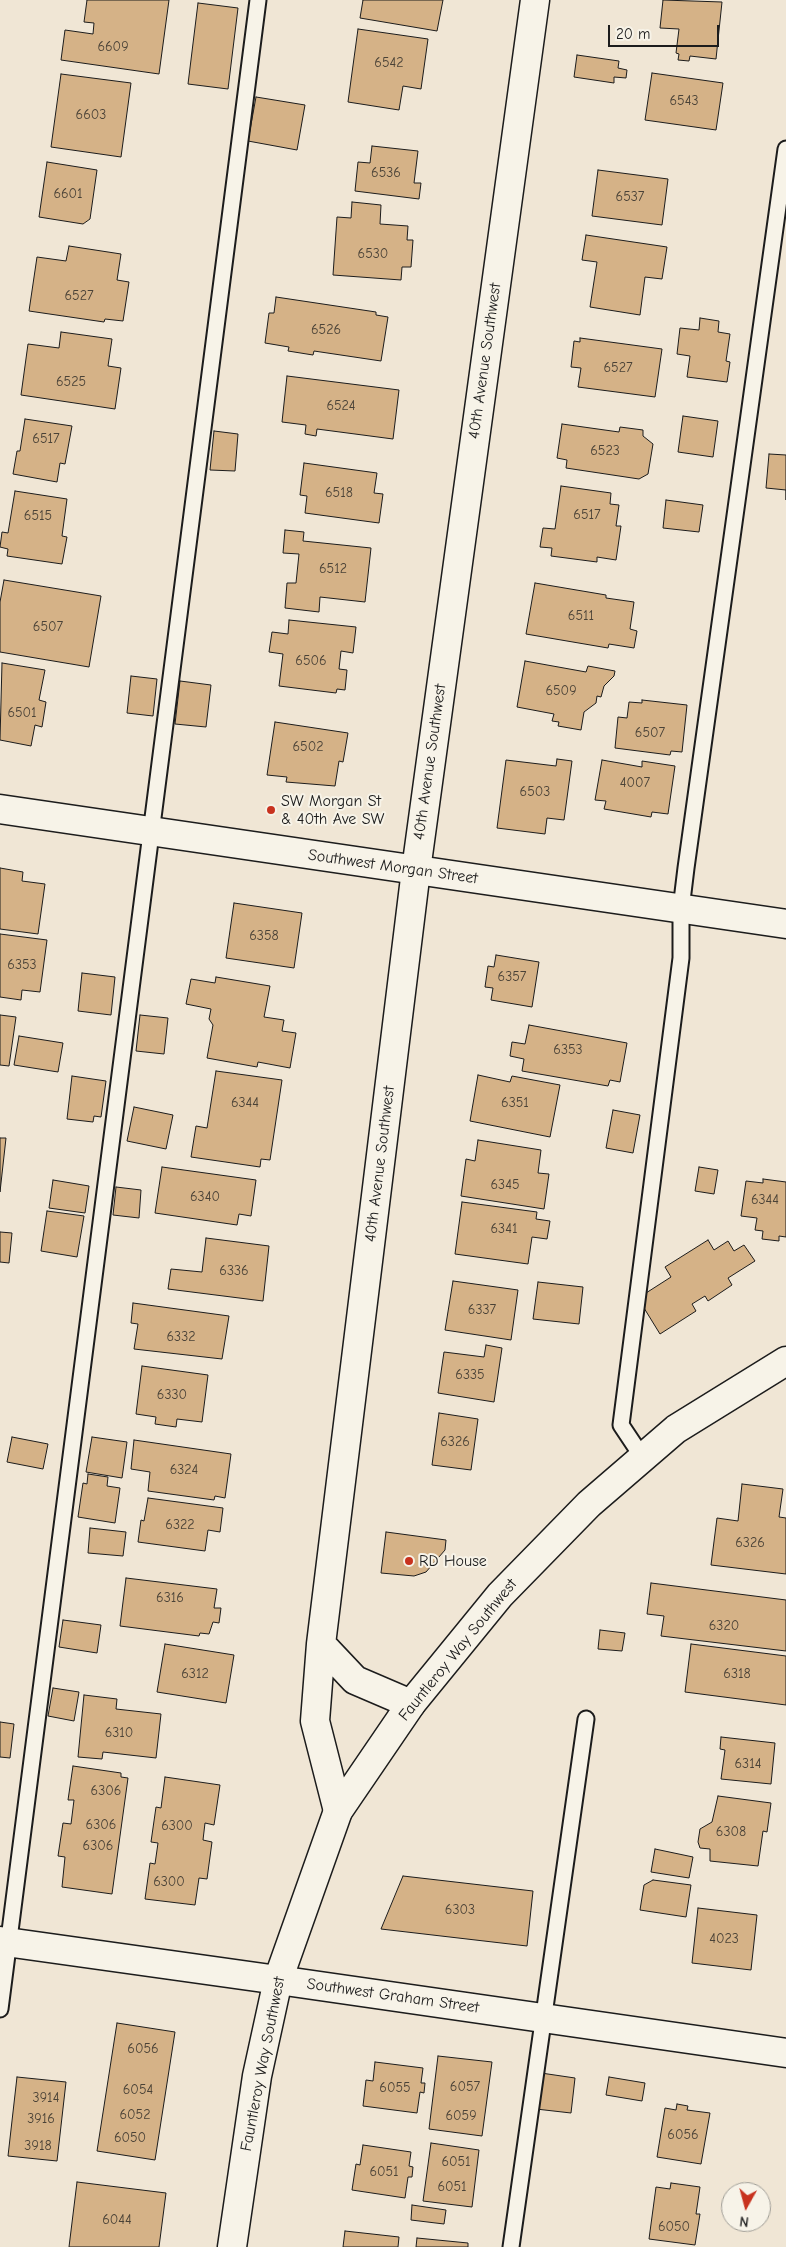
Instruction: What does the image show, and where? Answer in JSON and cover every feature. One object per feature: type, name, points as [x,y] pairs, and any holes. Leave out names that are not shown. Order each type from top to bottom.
[{"type":"street","name":"40th Avenue Southwest","points":[[338,1811],[315,1721],[321,1644],[416,870],[535,0]]},
{"type":"street","name":"Southwest Morgan Street","points":[[0,809],[786,924]]},
{"type":"street","name":"Fauntleroy Way Southwest","points":[[232,2247],[257,2076],[278,1980],[338,1811],[411,1704],[500,1595],[589,1504],[676,1430],[786,1361]]},
{"type":"street","points":[[321,1644],[355,1680],[411,1704]]},
{"type":"street","name":"Southwest Graham Street","points":[[5,1942],[786,2053]]},
{"type":"lane","points":[[0,2009],[5,1942],[152,831],[258,0]]},
{"type":"lane","points":[[643,1458],[621,1425],[681,958],[681,909],[786,149]]},
{"type":"lane","points":[[511,2247],[586,1719]]},
{"type":"building","points":[[87,0],[169,0],[159,74],[61,60],[65,30],[93,34],[94,23],[84,22]]},
{"type":"building","points":[[363,0],[443,0],[437,31],[360,18]]},
{"type":"building","points":[[663,0],[722,2],[716,59],[690,56],[689,61],[678,60],[679,54],[676,53],[679,29],[660,28]]},
{"type":"building","points":[[198,3],[238,8],[228,89],[188,84]]},
{"type":"building","points":[[358,29],[428,39],[421,89],[403,86],[399,110],[348,102]]},
{"type":"building","points":[[577,55],[619,61],[618,68],[627,70],[626,78],[614,77],[614,83],[574,77]]},
{"type":"building","points":[[652,73],[723,83],[716,130],[645,120]]},
{"type":"building","points":[[61,74],[131,83],[121,157],[51,147]]},
{"type":"building","points":[[256,97],[305,105],[297,150],[248,141]]},
{"type":"building","points":[[372,146],[418,151],[414,183],[421,183],[419,199],[355,191],[358,162],[370,163]]},
{"type":"building","points":[[47,162],[97,170],[90,219],[83,224],[39,217]]},
{"type":"building","points":[[598,170],[668,179],[662,225],[592,216]]},
{"type":"building","points":[[352,202],[381,205],[380,224],[408,226],[407,240],[413,240],[411,267],[402,267],[401,280],[333,275],[337,217],[351,218]]},
{"type":"building","points":[[586,235],[667,247],[662,279],[645,277],[640,315],[590,307],[597,262],[582,260]]},
{"type":"building","points":[[69,246],[121,254],[117,280],[129,282],[123,321],[105,319],[104,322],[29,311],[37,257],[66,261]]},
{"type":"building","points":[[276,297],[376,312],[376,315],[388,317],[381,361],[314,351],[313,355],[288,351],[289,347],[265,343],[269,313],[274,313]]},
{"type":"building","points":[[700,318],[719,321],[718,332],[730,334],[726,361],[730,362],[727,382],[687,377],[690,356],[677,354],[680,328],[699,330]]},
{"type":"building","points":[[61,332],[112,339],[108,366],[121,368],[115,409],[21,395],[28,344],[59,348]]},
{"type":"building","points":[[580,338],[662,349],[655,397],[578,387],[581,368],[571,367],[574,341],[580,342]]},
{"type":"building","points":[[287,376],[399,390],[393,439],[317,429],[316,436],[305,434],[306,425],[282,422]]},
{"type":"building","points":[[683,416],[718,421],[713,457],[678,452]]},
{"type":"building","points":[[25,419],[72,426],[65,464],[60,463],[57,482],[13,474],[17,451],[20,451]]},
{"type":"building","points":[[562,424],[619,432],[620,427],[643,430],[643,436],[653,444],[648,474],[639,479],[566,468],[567,460],[557,458]]},
{"type":"building","points":[[214,431],[238,434],[235,471],[210,470]]},
{"type":"building","points":[[769,454],[786,455],[786,490],[766,488]]},
{"type":"building","points":[[304,463],[377,473],[374,493],[383,494],[379,523],[305,513],[307,496],[300,495]]},
{"type":"building","points":[[561,486],[611,493],[610,504],[619,505],[616,526],[621,526],[616,560],[597,557],[597,562],[551,556],[552,548],[540,547],[543,528],[555,529]]},
{"type":"building","points":[[15,491],[67,499],[62,536],[67,537],[62,564],[7,556],[8,549],[0,547],[2,532],[8,533]]},
{"type":"building","points":[[666,500],[703,505],[699,532],[663,528]]},
{"type":"building","points":[[285,530],[304,532],[303,541],[371,548],[365,602],[320,597],[319,612],[285,608],[287,583],[296,583],[299,554],[283,553]]},
{"type":"building","points":[[4,580],[101,596],[89,667],[0,652],[0,602]]},
{"type":"building","points":[[535,583],[606,595],[606,598],[634,602],[630,629],[637,631],[634,648],[609,644],[608,648],[526,634]]},
{"type":"building","points":[[289,620],[356,627],[353,653],[341,651],[339,669],[347,670],[345,690],[337,689],[336,693],[279,686],[283,654],[269,652],[272,632],[288,634]]},
{"type":"building","points":[[525,661],[586,672],[588,666],[615,671],[614,676],[604,686],[601,697],[597,696],[596,703],[584,712],[581,730],[558,726],[559,722],[552,721],[554,714],[517,707]]},
{"type":"building","points":[[2,663],[45,670],[39,700],[46,702],[42,727],[35,725],[31,746],[0,740]]},
{"type":"building","points":[[131,676],[157,679],[153,716],[127,713]]},
{"type":"building","points":[[180,681],[211,685],[206,727],[175,724]]},
{"type":"building","points":[[642,700],[687,705],[682,752],[671,751],[670,755],[615,748],[618,717],[627,718],[629,702],[642,703]]},
{"type":"building","points":[[275,722],[348,733],[343,762],[339,761],[335,786],[286,782],[287,777],[267,775]]},
{"type":"building","points":[[557,759],[572,761],[564,820],[547,818],[545,834],[497,828],[506,760],[556,766]]},
{"type":"building","points":[[602,760],[642,767],[642,761],[675,766],[668,814],[652,812],[651,817],[604,809],[606,801],[595,800]]},
{"type":"building","points":[[0,868],[23,872],[22,881],[45,884],[38,934],[0,929]]},
{"type":"building","points":[[234,903],[302,913],[294,968],[226,958]]},
{"type":"building","points":[[0,934],[47,940],[40,992],[22,990],[21,1000],[0,997]]},
{"type":"building","points":[[496,955],[539,962],[532,1007],[491,1000],[493,988],[485,987],[488,966],[494,967]]},
{"type":"building","points":[[82,973],[115,977],[111,1015],[78,1011]]},
{"type":"building","points":[[216,977],[270,986],[264,1017],[284,1020],[282,1031],[296,1033],[290,1068],[258,1062],[257,1067],[207,1058],[213,1025],[209,1019],[211,1009],[186,1004],[191,979],[215,983]]},
{"type":"building","points":[[0,1015],[16,1017],[9,1066],[0,1065]]},
{"type":"building","points":[[140,1015],[168,1018],[164,1054],[136,1051]]},
{"type":"building","points":[[529,1025],[627,1043],[620,1082],[610,1080],[608,1086],[522,1071],[524,1059],[510,1056],[512,1042],[525,1044]]},
{"type":"building","points":[[19,1036],[63,1043],[58,1072],[14,1065]]},
{"type":"building","points":[[216,1071],[282,1080],[270,1160],[261,1159],[260,1167],[191,1157],[196,1126],[207,1128]]},
{"type":"building","points":[[478,1075],[510,1082],[512,1076],[560,1085],[550,1137],[470,1121]]},
{"type":"building","points":[[72,1076],[106,1081],[101,1117],[94,1116],[93,1122],[67,1119]]},
{"type":"building","points":[[134,1107],[173,1115],[166,1149],[127,1141]]},
{"type":"building","points":[[613,1110],[640,1115],[633,1153],[606,1148]]},
{"type":"building","points":[[0,1138],[6,1138],[0,1192]]},
{"type":"building","points":[[478,1140],[541,1150],[538,1173],[549,1174],[544,1209],[461,1196],[466,1159],[475,1161]]},
{"type":"building","points":[[162,1167],[256,1180],[251,1216],[239,1214],[237,1225],[155,1213]]},
{"type":"building","points":[[699,1167],[718,1170],[714,1194],[695,1191]]},
{"type":"building","points":[[763,1179],[786,1182],[786,1237],[779,1236],[779,1241],[762,1239],[763,1231],[755,1230],[757,1218],[741,1216],[746,1181],[763,1183]]},
{"type":"building","points":[[53,1180],[89,1186],[85,1213],[49,1208]]},
{"type":"building","points":[[116,1187],[141,1190],[139,1218],[113,1215]]},
{"type":"building","points":[[462,1202],[537,1212],[536,1219],[550,1221],[547,1239],[532,1237],[528,1264],[455,1254]]},
{"type":"building","points":[[47,1211],[84,1216],[77,1257],[41,1251]]},
{"type":"building","points":[[0,1232],[12,1233],[9,1263],[0,1262]]},
{"type":"building","points":[[206,1238],[269,1246],[263,1301],[168,1289],[171,1269],[202,1272]]},
{"type":"building","points":[[708,1240],[714,1250],[728,1241],[734,1251],[744,1245],[755,1261],[728,1278],[732,1285],[708,1301],[705,1296],[692,1304],[696,1311],[660,1334],[644,1308],[646,1293],[671,1277],[665,1267]]},
{"type":"building","points":[[453,1281],[518,1290],[511,1340],[445,1330]]},
{"type":"building","points":[[538,1282],[583,1287],[579,1324],[533,1319]]},
{"type":"building","points":[[133,1303],[229,1316],[222,1359],[134,1349],[138,1324],[131,1323]]},
{"type":"building","points":[[486,1345],[502,1348],[494,1402],[438,1393],[444,1352],[484,1357]]},
{"type":"building","points":[[142,1366],[208,1375],[202,1422],[177,1419],[176,1427],[155,1424],[156,1417],[136,1414]]},
{"type":"building","points":[[439,1413],[478,1419],[471,1470],[432,1465]]},
{"type":"building","points":[[12,1437],[48,1444],[43,1469],[7,1462]]},
{"type":"building","points":[[92,1437],[127,1442],[122,1478],[86,1472]]},
{"type":"building","points":[[134,1440],[231,1454],[225,1498],[215,1496],[214,1500],[148,1491],[150,1472],[131,1469]]},
{"type":"building","points":[[88,1474],[108,1477],[107,1486],[120,1488],[115,1523],[78,1517],[83,1483],[87,1484]]},
{"type":"building","points":[[742,1484],[783,1489],[779,1517],[786,1518],[786,1574],[711,1565],[717,1518],[738,1521]]},
{"type":"building","points":[[148,1498],[223,1508],[220,1532],[208,1530],[205,1551],[138,1542],[141,1520],[144,1521]]},
{"type":"building","points":[[90,1528],[126,1532],[123,1556],[88,1553]]},
{"type":"building","name":"RD House","points":[[386,1532],[446,1540],[445,1550],[426,1572],[414,1576],[381,1573]]},
{"type":"building","points":[[126,1578],[217,1589],[214,1608],[221,1608],[219,1623],[213,1622],[209,1634],[200,1633],[199,1636],[120,1626]]},
{"type":"building","points":[[651,1583],[786,1600],[786,1651],[661,1636],[664,1616],[647,1614]]},
{"type":"building","points":[[63,1620],[101,1625],[97,1653],[59,1647]]},
{"type":"building","points":[[600,1630],[625,1633],[622,1651],[598,1649]]},
{"type":"building","points":[[165,1644],[234,1655],[226,1703],[157,1692]]},
{"type":"building","points":[[691,1644],[786,1656],[786,1705],[685,1692]]},
{"type":"building","points":[[53,1688],[79,1692],[74,1721],[48,1716]]},
{"type":"building","points":[[84,1695],[117,1699],[116,1709],[161,1714],[156,1758],[103,1752],[102,1759],[78,1757]]},
{"type":"building","points":[[0,1722],[14,1724],[10,1758],[0,1757]]},
{"type":"building","points":[[721,1737],[775,1743],[771,1784],[721,1779],[725,1750],[720,1749]]},
{"type":"building","points":[[73,1766],[121,1773],[121,1777],[128,1778],[112,1894],[62,1887],[65,1857],[58,1856],[63,1823],[71,1824],[74,1800],[68,1800]]},
{"type":"building","points":[[165,1777],[220,1785],[214,1825],[205,1823],[203,1840],[212,1842],[207,1879],[199,1878],[195,1905],[145,1899],[150,1863],[155,1864],[158,1843],[151,1842],[156,1807],[161,1808]]},
{"type":"building","points":[[718,1796],[771,1803],[767,1832],[763,1831],[758,1866],[710,1861],[710,1849],[700,1848],[698,1842],[700,1829],[712,1822]]},
{"type":"building","points":[[655,1849],[693,1857],[689,1878],[651,1872]]},
{"type":"building","points":[[403,1876],[533,1891],[527,1946],[381,1929]]},
{"type":"building","points":[[653,1880],[691,1885],[686,1917],[640,1910],[644,1885]]},
{"type":"building","points":[[698,1908],[757,1915],[751,1970],[692,1963]]},
{"type":"building","points":[[117,2023],[175,2032],[155,2160],[97,2151]]},
{"type":"building","points":[[438,2056],[492,2062],[482,2136],[429,2129]]},
{"type":"building","points":[[375,2062],[423,2068],[421,2083],[425,2083],[424,2093],[420,2092],[417,2113],[363,2106],[366,2080],[373,2081]]},
{"type":"building","points":[[541,2073],[575,2078],[571,2113],[536,2109]]},
{"type":"building","points":[[17,2077],[66,2082],[57,2161],[8,2156]]},
{"type":"building","points":[[609,2077],[645,2083],[642,2101],[606,2095]]},
{"type":"building","points":[[677,2104],[688,2106],[687,2110],[710,2113],[701,2164],[657,2157],[665,2108],[676,2110]]},
{"type":"building","points":[[431,2143],[479,2150],[472,2207],[423,2201]]},
{"type":"building","points":[[363,2145],[411,2152],[409,2166],[413,2167],[412,2177],[408,2177],[405,2198],[352,2190],[356,2164],[360,2165]]},
{"type":"building","points":[[77,2182],[166,2193],[159,2247],[69,2247]]},
{"type":"building","points":[[671,2183],[700,2187],[696,2214],[700,2214],[695,2245],[649,2239],[656,2187],[670,2189]]},
{"type":"building","points":[[412,2205],[446,2210],[444,2224],[411,2220]]},
{"type":"building","points":[[345,2231],[399,2237],[398,2247],[343,2247]]},
{"type":"building","points":[[417,2238],[468,2243],[468,2247],[416,2247]]},
{"type":"place","name":"SW Morgan St & 40th Ave SW","points":[[271,810]]},
{"type":"place","name":"RD House","points":[[409,1561]]}]
